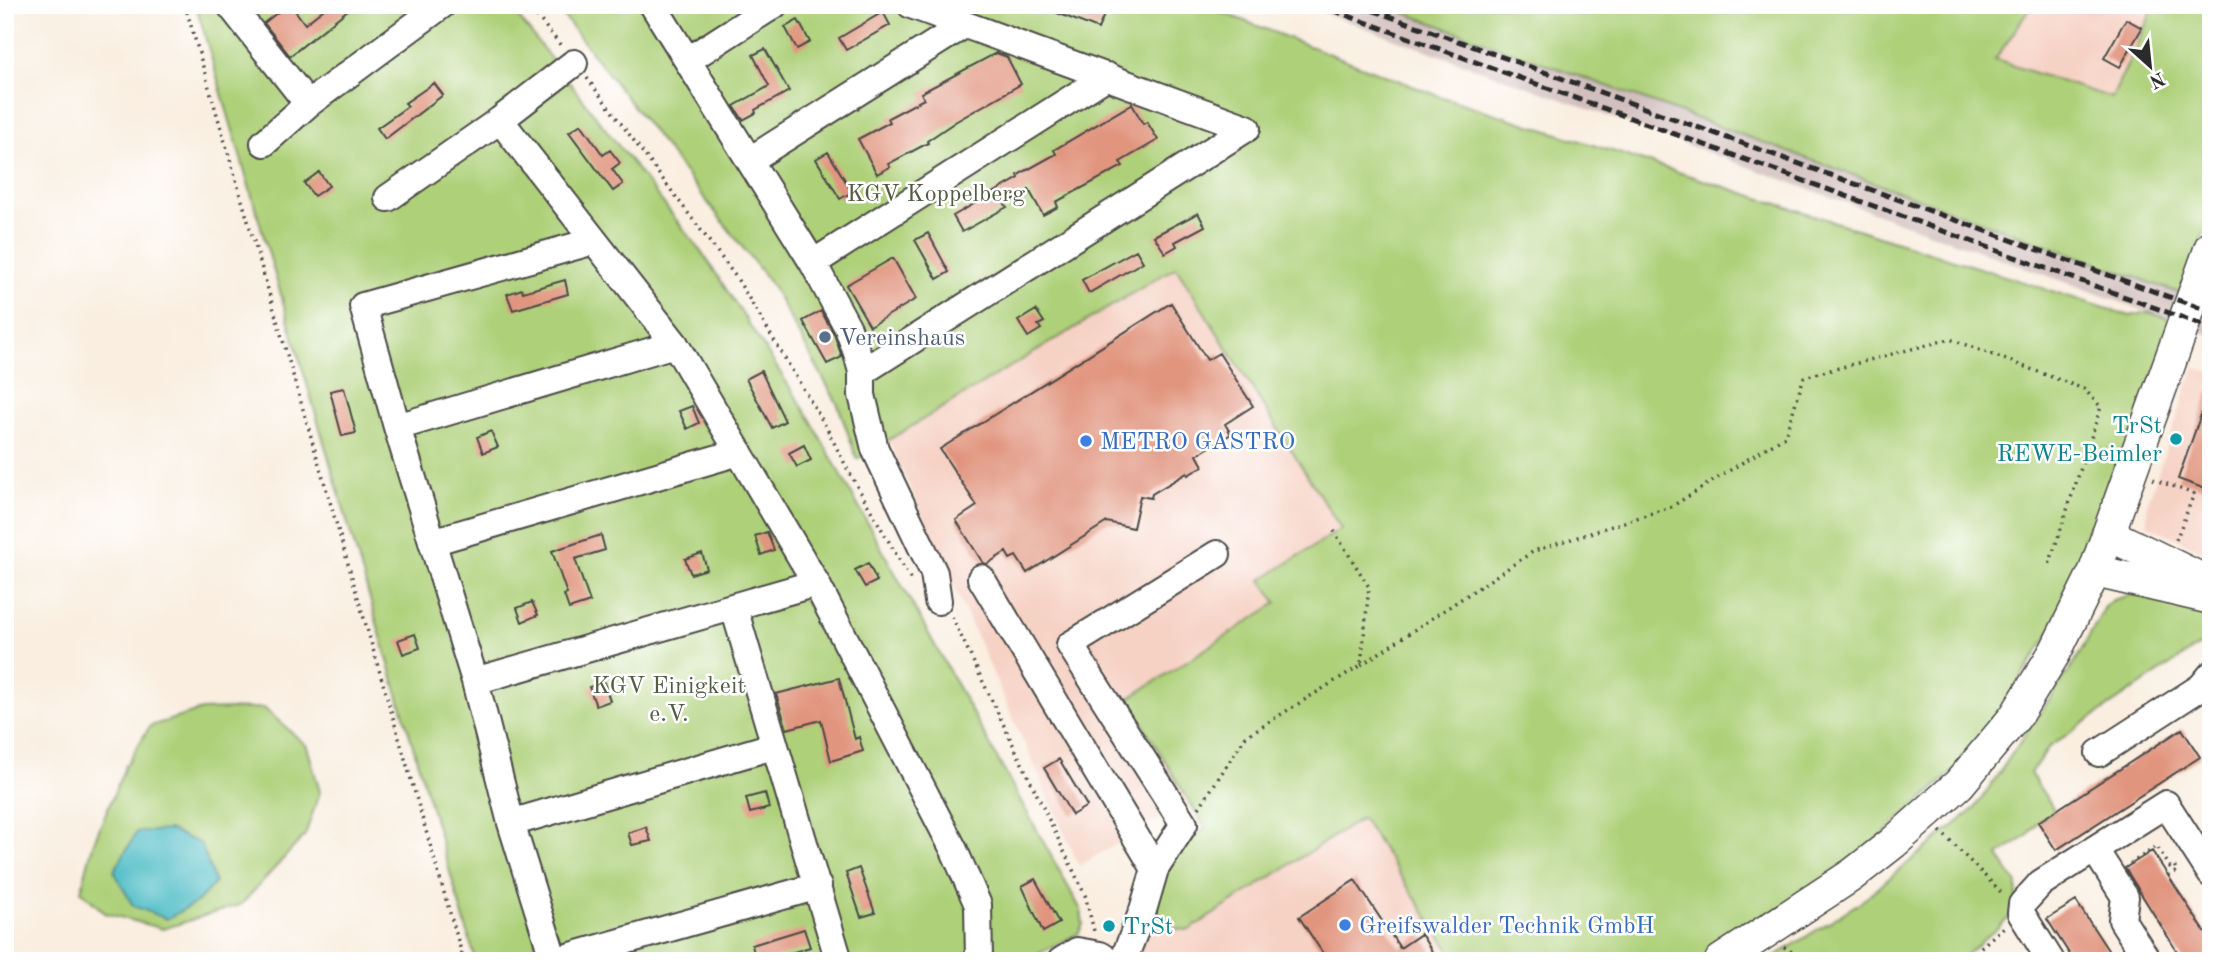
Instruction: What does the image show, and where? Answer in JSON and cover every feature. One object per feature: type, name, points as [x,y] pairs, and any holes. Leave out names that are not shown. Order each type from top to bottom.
[{"type":"main road","points":[[1721,961],[1852,875],[1894,844],[1959,784],[1986,754],[2022,706],[2055,652],[2095,571],[2211,247]]},
{"type":"main road","points":[[2108,534],[2211,584]]},
{"type":"main road","points":[[2095,571],[2211,598]]},
{"type":"street","points":[[230,5],[308,104]]},
{"type":"street","points":[[653,5],[813,263],[848,328],[862,372],[862,395],[875,449],[934,573],[937,601]]},
{"type":"street","points":[[688,60],[774,5]]},
{"type":"street","points":[[862,372],[1247,128],[911,5]]},
{"type":"street","points":[[264,143],[308,104],[429,9]]},
{"type":"street","points":[[750,160],[964,25]]},
{"type":"street","points":[[388,198],[500,120],[574,63]]},
{"type":"street","points":[[813,263],[1107,76]]},
{"type":"street","points":[[500,120],[674,344],[816,583],[954,850],[978,905],[979,961]]},
{"type":"street","points":[[594,241],[363,306],[475,681],[511,823],[554,961],[818,887]]},
{"type":"street","points":[[397,427],[674,344]]},
{"type":"street","points":[[432,542],[739,452]]},
{"type":"street","points":[[1061,961],[1077,951],[1111,959],[1143,910],[1155,869],[1184,824],[1070,645],[1217,554]]},
{"type":"street","points":[[981,578],[1155,869]]},
{"type":"street","points":[[475,681],[816,583]]},
{"type":"street","points":[[734,608],[839,961]]},
{"type":"street","points":[[2099,753],[2201,687],[2211,675]]},
{"type":"street","points":[[511,823],[773,746]]},
{"type":"street","points":[[2051,961],[2021,913],[2022,904],[2041,883],[2166,804],[2211,874]]},
{"type":"street","points":[[2095,850],[2124,897],[2122,920],[2148,961]]},
{"type":"path","points":[[185,5],[464,961]]},
{"type":"path","points":[[528,5],[736,276],[825,425],[912,581],[956,621],[1084,895],[1111,959]]},
{"type":"path","points":[[1184,824],[1193,818],[1246,736],[1534,551],[1671,507],[1785,436],[1804,377],[1950,339],[2084,389],[2101,407],[2048,568]]},
{"type":"path","points":[[2146,476],[2194,494],[2175,544]]},
{"type":"path","points":[[1334,531],[1369,587],[1360,665]]},
{"type":"path","points":[[1934,825],[2021,913],[1965,961]]},
{"type":"path","points":[[2111,876],[2157,846],[2170,867],[2174,865],[2177,871],[2168,876]]},
{"type":"path","points":[[1774,941],[1806,961]]},
{"type":"shaded area","points":[[1302,5],[1383,5],[2163,287],[2211,305],[2211,335]]},
{"type":"shaded area","points":[[2032,5],[2155,5],[2112,98],[1995,60]]},
{"type":"shaded area","points":[[1175,267],[1341,529],[1262,580],[1277,603],[1128,699],[1190,801],[1079,866],[889,441]]},
{"type":"shaded area","points":[[2194,367],[2211,373],[2211,555],[2147,525],[2147,505]]},
{"type":"shaded area","points":[[1362,817],[1457,961],[1132,961],[1146,927],[1189,930]]},
{"type":"green space","name":"KGV Einigkeit e.V.","points":[[196,5],[509,5],[706,258],[809,417],[1081,910],[1083,924],[1078,934],[1024,961],[476,961]]},
{"type":"green space","name":"KGV Koppelberg","points":[[555,5],[1203,5],[1439,96],[2130,316],[2148,312],[2174,321],[2128,445],[2118,457],[2074,575],[2071,598],[1974,753],[1852,862],[1702,961],[1457,961],[1362,818],[1189,930],[1146,927],[1169,860],[1205,828],[1128,699],[1277,603],[1261,580],[1341,529],[1176,267],[857,459],[838,405],[771,284]]},
{"type":"green space","points":[[1383,5],[2032,5],[1995,60],[2112,98],[2155,5],[2211,5],[2211,214],[2182,294]]},
{"type":"green space","points":[[2134,594],[2211,616],[2211,645],[2200,645],[2049,747],[2030,773],[2055,811],[2038,822],[2027,836],[1998,856],[2017,884],[2016,912],[1959,961],[1768,961],[1859,903],[1975,808],[2075,662],[2105,607],[2113,600]]},
{"type":"green space","points":[[264,708],[307,746],[320,792],[305,835],[242,904],[163,929],[105,913],[81,891],[93,844],[125,767],[150,726],[202,710]]},
{"type":"water","points":[[169,830],[201,844],[215,883],[197,902],[167,919],[133,906],[114,871],[137,832]]},
{"type":"building","points":[[287,5],[291,5],[305,24],[329,5],[354,5],[290,56],[264,23]]},
{"type":"building","points":[[1042,5],[1078,5],[1104,15],[1098,29]]},
{"type":"building","points":[[883,12],[890,25],[846,50],[839,38]]},
{"type":"building","points":[[2126,19],[2142,28],[2120,67],[2104,58]]},
{"type":"building","points":[[798,20],[810,42],[797,49],[785,27]]},
{"type":"building","points":[[765,49],[789,91],[743,120],[734,106],[769,86],[753,55]]},
{"type":"building","points":[[996,53],[1007,57],[1021,84],[955,122],[927,141],[928,143],[888,164],[890,167],[877,174],[858,139],[890,122],[888,118],[924,99],[921,93]]},
{"type":"building","points":[[434,83],[443,95],[385,139],[377,128],[408,106],[405,103]]},
{"type":"building","points":[[1132,104],[1143,124],[1147,122],[1158,140],[1120,162],[1123,166],[1056,202],[1058,207],[1043,215],[1029,190],[1005,204],[1007,207],[962,232],[953,216],[1019,178],[1018,175],[1056,154],[1054,150]]},
{"type":"building","points":[[581,124],[603,155],[610,150],[620,163],[612,169],[623,184],[613,191],[569,132]]},
{"type":"building","points":[[828,152],[852,192],[840,199],[816,159]]},
{"type":"building","points":[[319,172],[329,186],[314,196],[304,183]]},
{"type":"building","points":[[1198,213],[1205,226],[1175,242],[1177,246],[1165,253],[1154,236]]},
{"type":"building","points":[[928,233],[949,272],[937,279],[915,240]]},
{"type":"building","points":[[1136,250],[1143,262],[1089,293],[1082,280]]},
{"type":"building","points":[[893,258],[916,299],[870,326],[846,285]]},
{"type":"building","points":[[565,280],[568,294],[513,310],[507,294]]},
{"type":"building","name":"METRO GASTRO","points":[[1171,303],[1207,360],[1219,353],[1253,406],[1225,424],[1231,434],[1197,455],[1203,466],[1152,494],[1151,498],[1140,496],[1133,528],[1107,522],[1027,573],[1016,556],[1010,559],[1006,552],[987,564],[983,563],[956,520],[977,506],[940,449]]},
{"type":"building","points":[[1036,310],[1044,322],[1038,325],[1041,329],[1028,337],[1018,321]]},
{"type":"building","name":"Vereinshaus","points":[[821,311],[834,334],[842,357],[827,364],[803,321]]},
{"type":"building","points":[[761,371],[785,421],[772,428],[746,379]]},
{"type":"building","points":[[344,388],[356,433],[342,436],[330,391]]},
{"type":"building","points":[[2211,392],[2211,491],[2178,479]]},
{"type":"building","points":[[692,406],[699,423],[687,429],[679,411]]},
{"type":"building","points":[[491,431],[498,447],[483,453],[477,437]]},
{"type":"building","points":[[804,445],[811,460],[797,467],[789,453]]},
{"type":"building","points":[[767,532],[774,550],[761,555],[755,536]]},
{"type":"building","points":[[601,535],[605,550],[575,559],[590,602],[569,609],[564,595],[567,594],[552,551]]},
{"type":"building","points":[[702,553],[707,569],[691,574],[685,559]]},
{"type":"building","points":[[868,563],[877,581],[865,587],[855,570]]},
{"type":"building","points":[[532,602],[538,615],[522,622],[517,608]]},
{"type":"building","points":[[415,634],[420,648],[403,654],[398,640]]},
{"type":"building","points":[[839,678],[855,739],[859,737],[863,751],[831,761],[821,720],[787,729],[776,694]]},
{"type":"building","points":[[604,682],[610,701],[596,706],[589,687]]},
{"type":"building","points":[[2182,729],[2200,757],[2056,850],[2038,822]]},
{"type":"building","points":[[1059,759],[1087,806],[1072,815],[1044,768]]},
{"type":"building","points":[[765,793],[769,808],[750,813],[746,798]]},
{"type":"building","points":[[646,827],[651,841],[632,845],[628,833]]},
{"type":"building","points":[[2152,851],[2211,941],[2211,961],[2183,961],[2125,868]]},
{"type":"building","points":[[859,868],[875,913],[861,917],[846,873]]},
{"type":"building","points":[[1035,879],[1059,923],[1043,932],[1022,886]]},
{"type":"building","name":"Greifswalder Technik GmbH","points":[[1355,880],[1400,948],[1421,934],[1438,961],[1328,961],[1299,917]]},
{"type":"building","points":[[2076,901],[2115,961],[2074,961],[2047,919]]},
{"type":"building","points":[[804,929],[810,947],[765,961],[756,961],[752,945]]},
{"type":"railway","points":[[1318,5],[2211,328]]},
{"type":"railway","points":[[1358,5],[2211,312]]},
{"type":"place","name":"Vereinshaus","points":[[825,337]]},
{"type":"place","name":"TrSt REWE-Beimler","points":[[2176,439]]},
{"type":"place","name":"METRO GASTRO","points":[[1086,441]]},
{"type":"place","name":"Greifswalder Technik GmbH","points":[[1345,925]]},
{"type":"place","name":"TrSt","points":[[1109,926]]}]
